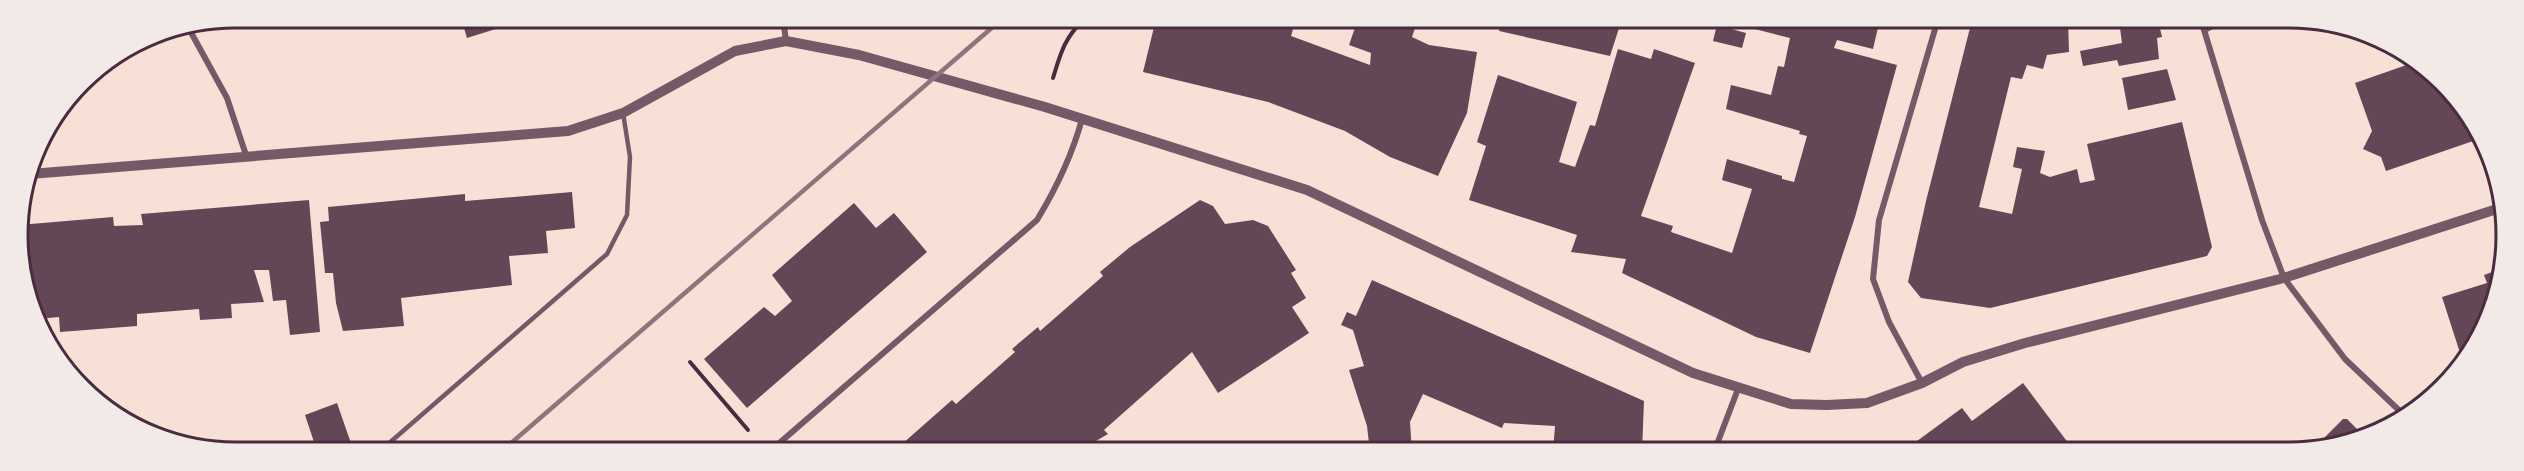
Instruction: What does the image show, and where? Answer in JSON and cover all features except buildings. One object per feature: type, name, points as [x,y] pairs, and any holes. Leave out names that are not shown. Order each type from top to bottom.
[{"type":"street","points":[[784,28],[786,42]]},
{"type":"street","points":[[1922,383],[1889,322],[1873,279],[1879,220],[1936,28]]},
{"type":"street","points":[[2203,28],[2262,220],[2284,278],[2345,359],[2399,411]]},
{"type":"street","points":[[192,34],[226,98],[246,155]]},
{"type":"street","points":[[39,173],[568,131],[623,113],[735,51],[786,42],[859,55],[1045,107],[1307,190],[1693,373],[1791,404],[1827,405],[1867,403],[1922,383],[1963,362],[2025,343],[2284,278],[2494,210]]},
{"type":"street","points":[[781,442],[1037,220],[1061,178],[1082,119]]},
{"type":"street","points":[[1718,442],[1738,389]]},
{"type":"lane","points":[[2204,31],[2211,28]]},
{"type":"lane","points":[[390,442],[607,254],[627,214],[630,157],[623,113]]},
{"type":"path","points":[[1045,107],[1062,47],[1074,28]]},
{"type":"path","points":[[690,362],[752,434]]},
{"type":"railway","points":[[512,442],[992,28]]}]
